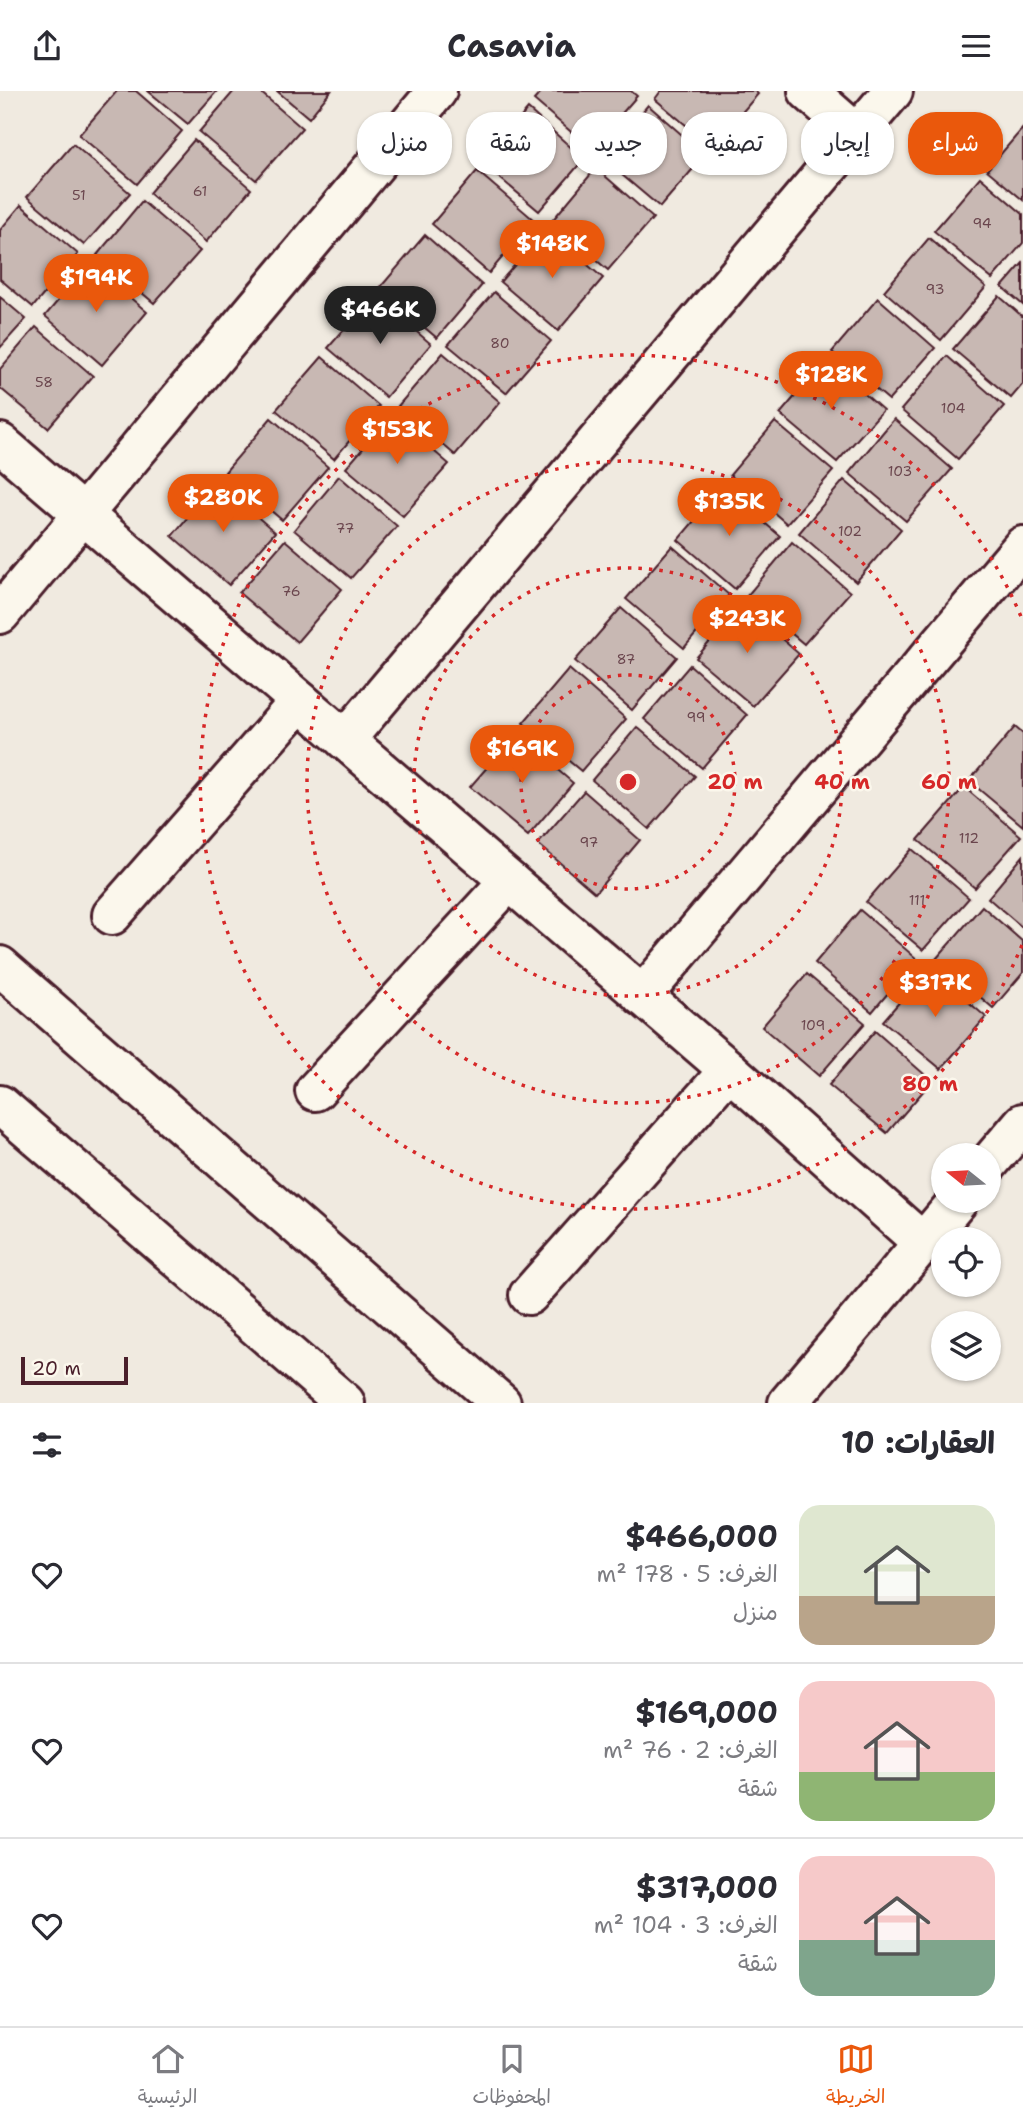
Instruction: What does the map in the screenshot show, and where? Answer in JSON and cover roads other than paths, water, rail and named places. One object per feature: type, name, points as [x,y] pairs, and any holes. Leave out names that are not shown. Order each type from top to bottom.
[{"type":"street","points":[[0,614],[437,91]]},
{"type":"street","points":[[808,91],[832,112]]},
{"type":"street","points":[[876,112],[893,91]]},
{"type":"street","points":[[345,740],[823,175]]},
{"type":"street","points":[[0,443],[729,1070],[922,1242]]},
{"type":"street","points":[[642,996],[1023,546]]},
{"type":"street","points":[[112,915],[300,701]]},
{"type":"street","points":[[315,1091],[509,881]]},
{"type":"street","points":[[0,966],[501,1403]]},
{"type":"street","points":[[529,1295],[729,1070]]},
{"type":"street","points":[[0,1105],[345,1403]]},
{"type":"street","points":[[1001,1149],[1023,1123]]},
{"type":"street","points":[[788,1403],[947,1213]]}]
